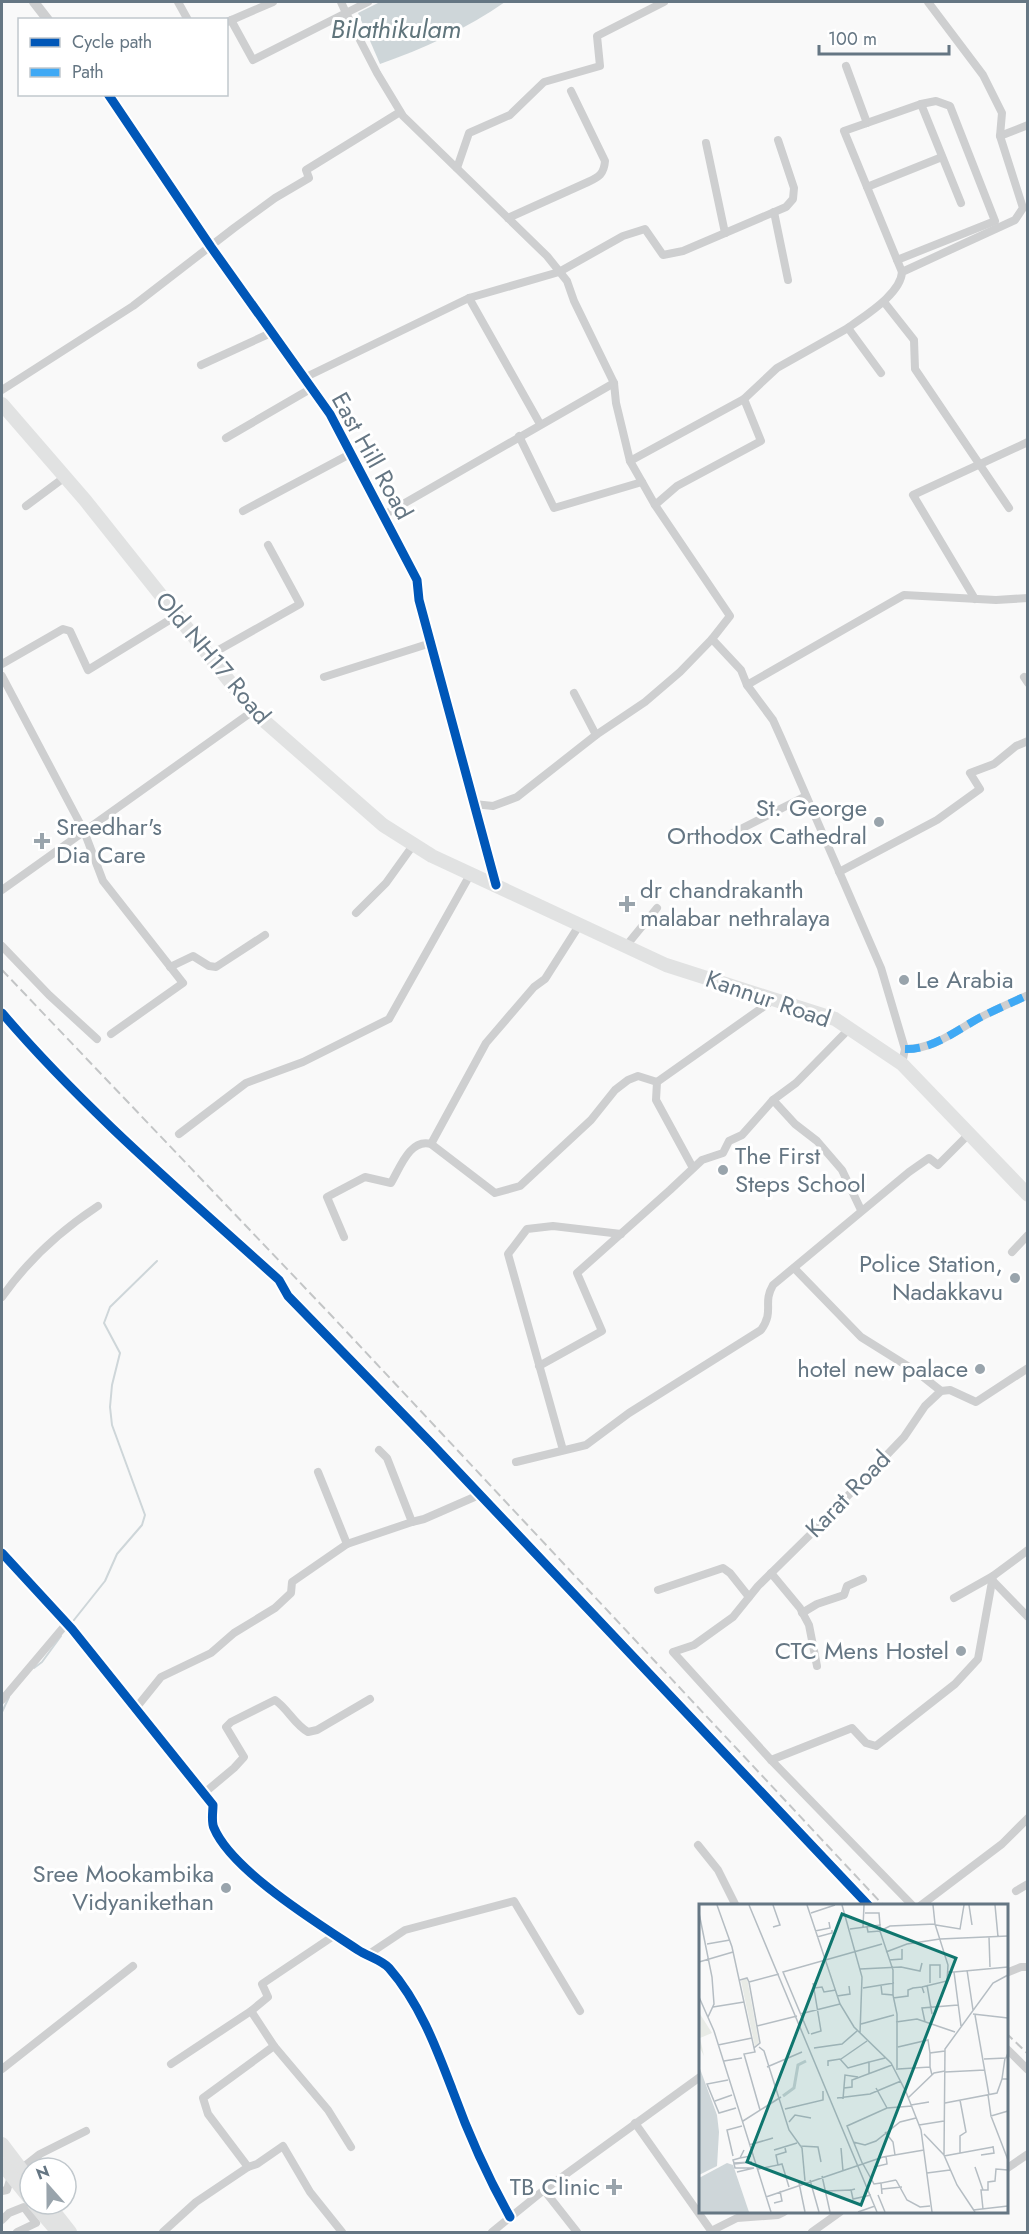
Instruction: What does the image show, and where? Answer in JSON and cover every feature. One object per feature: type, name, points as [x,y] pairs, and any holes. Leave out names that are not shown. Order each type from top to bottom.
[{"type":"main road","name":"Old NH17 Road","points":[[2,404],[65,477],[253,711],[383,825],[432,856],[496,885]]},
{"type":"main road","name":"Kannur Road","points":[[496,885],[666,965],[835,1019],[902,1064],[1028,1195]]},
{"type":"main road","points":[[2,2144],[18,2176]]},
{"type":"main road","points":[[2,2164],[16,2172]]},
{"type":"main road","points":[[44,2216],[58,2232]]},
{"type":"main road","points":[[57,2216],[70,2232]]},
{"type":"street","points":[[34,2],[46,18]]},
{"type":"street","points":[[178,2],[187,18]]},
{"type":"street","points":[[273,2],[229,21],[253,60],[368,2]]},
{"type":"street","points":[[341,2],[376,73],[400,112],[547,256],[567,281],[573,301],[614,382],[616,404],[630,461],[655,505],[729,616],[712,639],[680,672],[645,702],[596,735],[518,797],[493,806],[474,804]]},
{"type":"street","points":[[457,168],[469,133],[510,115],[544,82],[600,66],[597,36],[664,2]]},
{"type":"street","points":[[902,272],[1015,220],[1023,208],[1000,136],[1002,113],[983,75],[928,2]]},
{"type":"street","points":[[846,66],[867,123]]},
{"type":"street","points":[[508,218],[588,182],[600,176],[604,171],[605,161],[571,91]]},
{"type":"street","name":"East Hill Road","points":[[109,96],[211,247],[306,377],[335,422],[417,580],[419,600],[496,885]]},
{"type":"street","points":[[630,461],[744,399],[777,368],[848,328],[884,302],[902,278],[902,272],[897,260],[844,131],[936,101],[950,106],[995,221],[897,260]]},
{"type":"street","points":[[921,104],[961,203]]},
{"type":"street","points":[[2,390],[133,306],[275,198],[309,178],[306,170],[400,112]]},
{"type":"street","points":[[1000,136],[1028,125]]},
{"type":"street","points":[[306,377],[469,298],[560,272],[623,236],[645,229],[663,255],[683,251],[786,207],[793,199],[794,188],[778,140]]},
{"type":"street","points":[[706,143],[725,233]]},
{"type":"street","points":[[867,187],[942,157]]},
{"type":"street","points":[[774,212],[788,280]]},
{"type":"street","points":[[469,298],[540,424]]},
{"type":"street","points":[[884,302],[914,340],[915,369],[1009,508]]},
{"type":"street","points":[[848,328],[881,373]]},
{"type":"street","points":[[201,365],[273,332]]},
{"type":"street","points":[[384,514],[614,382]]},
{"type":"street","points":[[226,438],[312,388]]},
{"type":"street","points":[[655,505],[677,486],[761,441],[744,399]]},
{"type":"street","points":[[519,436],[554,508],[642,482]]},
{"type":"street","points":[[975,599],[913,495],[1028,441]]},
{"type":"street","points":[[243,511],[352,453]]},
{"type":"street","points":[[26,506],[65,477]]},
{"type":"street","points":[[208,656],[300,604],[268,545]]},
{"type":"street","points":[[747,685],[904,595],[975,599],[1028,598]]},
{"type":"street","points":[[2,664],[63,629],[70,631],[88,670],[176,616]]},
{"type":"street","points":[[712,639],[741,670],[747,685],[773,720],[881,968],[905,1049],[902,1064]]},
{"type":"street","points":[[324,677],[431,643]]},
{"type":"street","points":[[2,676],[84,831],[103,881],[183,982],[111,1034]]},
{"type":"street","points":[[574,693],[596,735]]},
{"type":"street","points":[[2,890],[253,711]]},
{"type":"street","points":[[839,872],[937,820],[981,789],[970,773],[994,764],[1016,746],[1028,741]]},
{"type":"street","points":[[725,837],[806,796]]},
{"type":"street","points":[[356,913],[386,883],[414,844]]},
{"type":"street","points":[[179,1134],[246,1083],[303,1062],[389,1019],[471,873]]},
{"type":"street","points":[[626,946],[657,908]]},
{"type":"street","points":[[431,1144],[486,1043],[534,987],[545,978],[579,924]]},
{"type":"street","points":[[170,966],[193,956],[208,966],[216,967],[265,935]]},
{"type":"street","points":[[2,946],[97,1040]]},
{"type":"street","points":[[905,1049],[919,1050],[983,1015],[1028,995]]},
{"type":"street","points":[[657,1082],[773,999]]},
{"type":"street","points":[[2,1013],[34,1051],[151,1165],[279,1281],[288,1296],[868,1904]]},
{"type":"street","points":[[539,1366],[602,1331],[577,1273],[702,1160],[723,1154],[729,1141],[742,1135],[773,1100],[796,1083],[849,1029]]},
{"type":"street","points":[[344,1237],[327,1197],[365,1177],[391,1183],[416,1145],[431,1144],[495,1193],[507,1191],[520,1186],[528,1179],[591,1120],[615,1090],[628,1080],[638,1076],[657,1082]]},
{"type":"street","points":[[657,1082],[656,1100],[693,1168]]},
{"type":"street","points":[[773,1100],[795,1124],[817,1141],[842,1170],[861,1210]]},
{"type":"street","points":[[516,1462],[586,1445],[629,1413],[761,1330],[769,1318],[767,1295],[773,1285],[861,1210],[929,1158],[938,1165],[969,1134]]},
{"type":"street","points":[[2,1297],[20,1271],[68,1226],[98,1206]]},
{"type":"street","points":[[563,1450],[508,1254],[527,1229],[553,1226],[621,1234]]},
{"type":"street","points":[[1012,1251],[1028,1235]]},
{"type":"street","points":[[794,1268],[861,1337],[917,1372],[940,1391],[950,1390],[976,1401],[1028,1368]]},
{"type":"street","name":"Karat Road","points":[[771,1760],[673,1652],[694,1645],[733,1617],[771,1573],[904,1437],[925,1406],[940,1391]]},
{"type":"street","points":[[379,1450],[387,1458],[412,1522]]},
{"type":"street","points":[[318,1472],[347,1544]]},
{"type":"street","points":[[136,1708],[161,1677],[211,1653],[234,1633],[275,1608],[291,1593],[292,1582],[347,1544],[442,1512],[479,1494]]},
{"type":"street","points":[[954,1598],[993,1578],[1028,1550]]},
{"type":"street","points":[[2,1553],[67,1623],[213,1805],[213,1826],[233,1856],[287,1903],[366,1956],[388,1966],[416,2007],[444,2064],[492,2185],[510,2217]]},
{"type":"street","points":[[658,1590],[723,1568],[730,1573],[749,1597]]},
{"type":"street","points":[[771,1573],[809,1625],[817,1666]]},
{"type":"street","points":[[993,1578],[1028,1617]]},
{"type":"street","points":[[918,1904],[771,1760],[852,1728],[866,1743],[876,1746],[955,1684],[978,1659],[993,1578]]},
{"type":"street","points":[[802,1613],[817,1604],[844,1595],[846,1586],[863,1579]]},
{"type":"street","points":[[2,1701],[67,1623]]},
{"type":"street","points":[[203,1794],[244,1757],[226,1727],[231,1722],[275,1700],[285,1707],[299,1728],[308,1732],[317,1730],[370,1699]]},
{"type":"street","points":[[920,1904],[1002,1844],[1028,1818]]},
{"type":"street","points":[[698,1845],[718,1870],[735,1904]]},
{"type":"street","points":[[1016,1891],[1028,1884]]},
{"type":"street","points":[[366,1956],[405,1930],[514,1901],[580,2011]]},
{"type":"street","points":[[171,2064],[251,2011],[268,1997],[262,1984],[335,1935]]},
{"type":"street","points":[[2,2068],[133,1966]]},
{"type":"street","points":[[1008,1972],[1021,1966],[1028,1967]]},
{"type":"street","points":[[251,2011],[274,2046],[328,2110],[351,2147]]},
{"type":"street","points":[[248,2167],[208,2114],[204,2098],[274,2046]]},
{"type":"street","points":[[1008,2050],[1028,2070]]},
{"type":"street","points":[[492,2232],[544,2190],[699,2078]]},
{"type":"street","points":[[634,2124],[711,2232],[737,2218],[780,2213]]},
{"type":"street","points":[[2,2191],[7,2190],[16,2172],[40,2154],[87,2131]]},
{"type":"street","points":[[163,2232],[196,2202],[283,2146],[310,2192],[342,2232]]},
{"type":"street","points":[[1008,2168],[1028,2154]]},
{"type":"street","points":[[544,2190],[577,2232]]},
{"type":"street","points":[[2,2220],[9,2213],[24,2207],[36,2223],[17,2232]]},
{"type":"street","points":[[812,2232],[837,2213]]},
{"type":"water","name":"Bilathikulam","points":[[380,2],[505,2],[445,37],[380,64],[358,13]]},
{"type":"waterway","points":[[70,1625],[105,1581],[117,1554],[142,1525],[145,1515],[112,1425],[110,1407],[112,1385],[120,1353],[104,1323],[110,1307],[157,1261]]},
{"type":"waterway","points":[[34,1668],[42,1662],[61,1636]]},
{"type":"waterway","points":[[2,1712],[9,1697]]},
{"type":"railway","points":[[2,970],[329,1313],[882,1904]]},
{"type":"railway","points":[[1008,2035],[1028,2054]]},
{"type":"marked path","points":[[905,1049],[937,1042],[985,1015],[1028,995]]},
{"type":"cycle path","points":[[109,96],[211,247],[330,414],[417,580],[419,600],[496,885]]},
{"type":"cycle path","points":[[2,1013],[67,1084],[101,1117],[279,1280],[288,1296],[431,1443],[867,1904]]},
{"type":"cycle path","points":[[2,1553],[72,1629],[213,1805],[214,1828],[224,1845],[239,1862],[257,1879],[300,1911],[358,1950],[386,1965],[400,1981],[426,2026],[478,2154],[510,2217]]},
{"type":"place","name":"St. George Orthodox Cathedral","points":[[879,822]]},
{"type":"place","name":"Sreedhar's Dia Care","points":[[42,841]]},
{"type":"place","name":"dr chandrakanth malabar nethralaya","points":[[627,904]]},
{"type":"place","name":"Le Arabia","points":[[904,980]]},
{"type":"place","name":"The First Steps School","points":[[723,1170]]},
{"type":"place","name":"Police Station, Nadakkavu","points":[[1015,1278]]},
{"type":"place","name":"hotel new palace","points":[[980,1369]]},
{"type":"place","name":"CTC Mens Hostel","points":[[961,1651]]},
{"type":"place","name":"Sree Mookambika Vidyanikethan","points":[[226,1888]]},
{"type":"place","name":"TB Clinic","points":[[614,2187]]}]
